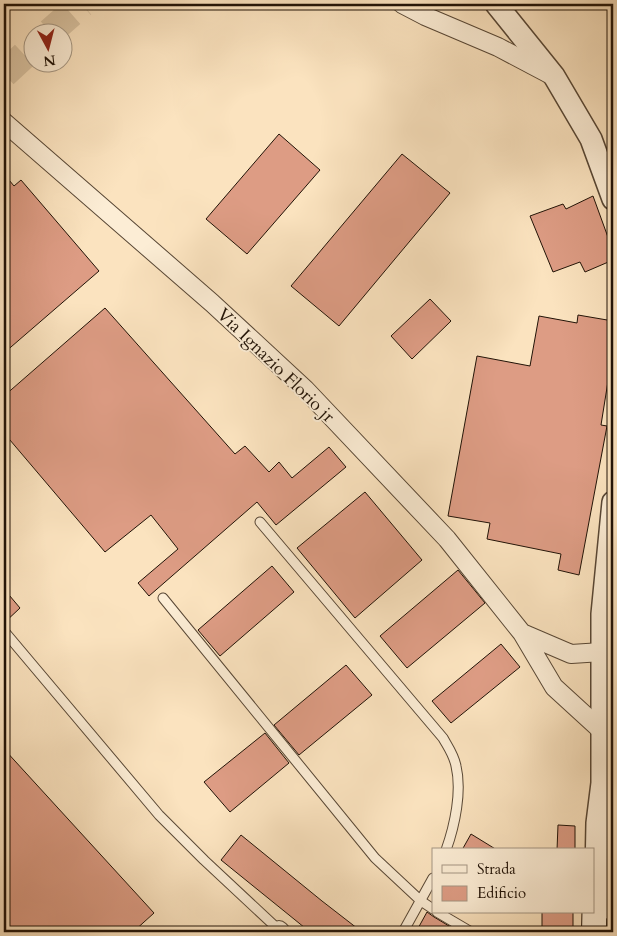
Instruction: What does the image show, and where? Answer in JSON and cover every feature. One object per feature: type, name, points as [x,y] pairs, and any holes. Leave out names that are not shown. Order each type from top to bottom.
[{"type":"main road","points":[[601,874],[602,902],[613,908]]},
{"type":"main road","points":[[594,932],[601,874]]},
{"type":"main road","points":[[602,932],[613,917]]},
{"type":"street","points":[[402,4],[425,16],[498,47],[554,76]]},
{"type":"street","points":[[496,4],[554,76],[591,139],[613,199]]},
{"type":"street","name":"Via Ignazio Florio jr","points":[[4,122],[212,303],[305,389],[447,540],[522,634],[554,686],[601,730]]},
{"type":"street","points":[[601,874],[597,823],[602,783],[602,614],[613,502]]},
{"type":"street","points":[[522,634],[571,654],[602,652]]},
{"type":"street","points":[[602,783],[608,815],[613,829]]},
{"type":"lane","points":[[260,522],[443,738],[451,750],[456,766],[458,783],[456,808],[446,848]]},
{"type":"lane","points":[[163,598],[375,858],[421,901],[432,908]]},
{"type":"lane","points":[[4,631],[159,815],[279,932]]},
{"type":"lane","points":[[404,932],[432,880]]},
{"type":"lane","points":[[440,914],[470,932]]},
{"type":"building","points":[[279,134],[320,170],[247,254],[206,219]]},
{"type":"building","points":[[402,154],[450,193],[339,326],[291,286]]},
{"type":"building","points":[[4,174],[14,186],[21,180],[99,271],[4,353]]},
{"type":"building","points":[[593,196],[613,251],[613,260],[585,272],[580,262],[553,272],[530,216],[563,204],[566,209]]},
{"type":"building","points":[[430,299],[451,321],[412,359],[391,336]]},
{"type":"building","points":[[105,308],[235,454],[245,446],[269,472],[279,462],[292,478],[329,447],[346,467],[276,525],[257,502],[149,596],[138,583],[178,549],[151,515],[105,552],[4,433],[4,396]]},
{"type":"building","points":[[578,315],[613,321],[613,350],[601,425],[607,426],[579,575],[558,570],[561,554],[487,539],[490,523],[448,516],[477,356],[530,366],[539,316],[577,323]]},
{"type":"building","points":[[365,492],[422,560],[355,618],[297,548]]},
{"type":"building","points":[[272,566],[294,592],[220,656],[198,630]]},
{"type":"building","points":[[458,570],[485,603],[407,668],[380,636]]},
{"type":"building","points":[[4,589],[20,608],[4,623]]},
{"type":"building","points":[[501,644],[520,667],[451,723],[432,701]]},
{"type":"building","points":[[346,665],[372,695],[299,755],[274,725]]},
{"type":"building","points":[[265,733],[289,763],[230,812],[204,782]]},
{"type":"building","points":[[4,749],[154,913],[133,932],[4,932]]},
{"type":"building","points":[[558,825],[575,826],[575,848],[557,848]]},
{"type":"building","points":[[471,834],[494,848],[463,848]]},
{"type":"building","points":[[241,835],[362,932],[310,932],[221,860]]},
{"type":"building","points":[[427,912],[434,917],[459,932],[416,932]]},
{"type":"building","points":[[542,914],[573,914],[573,929],[542,928]]},
{"type":"tunnel","points":[[61,22],[82,4]]},
{"type":"tunnel","points":[[4,74],[22,57]]}]
